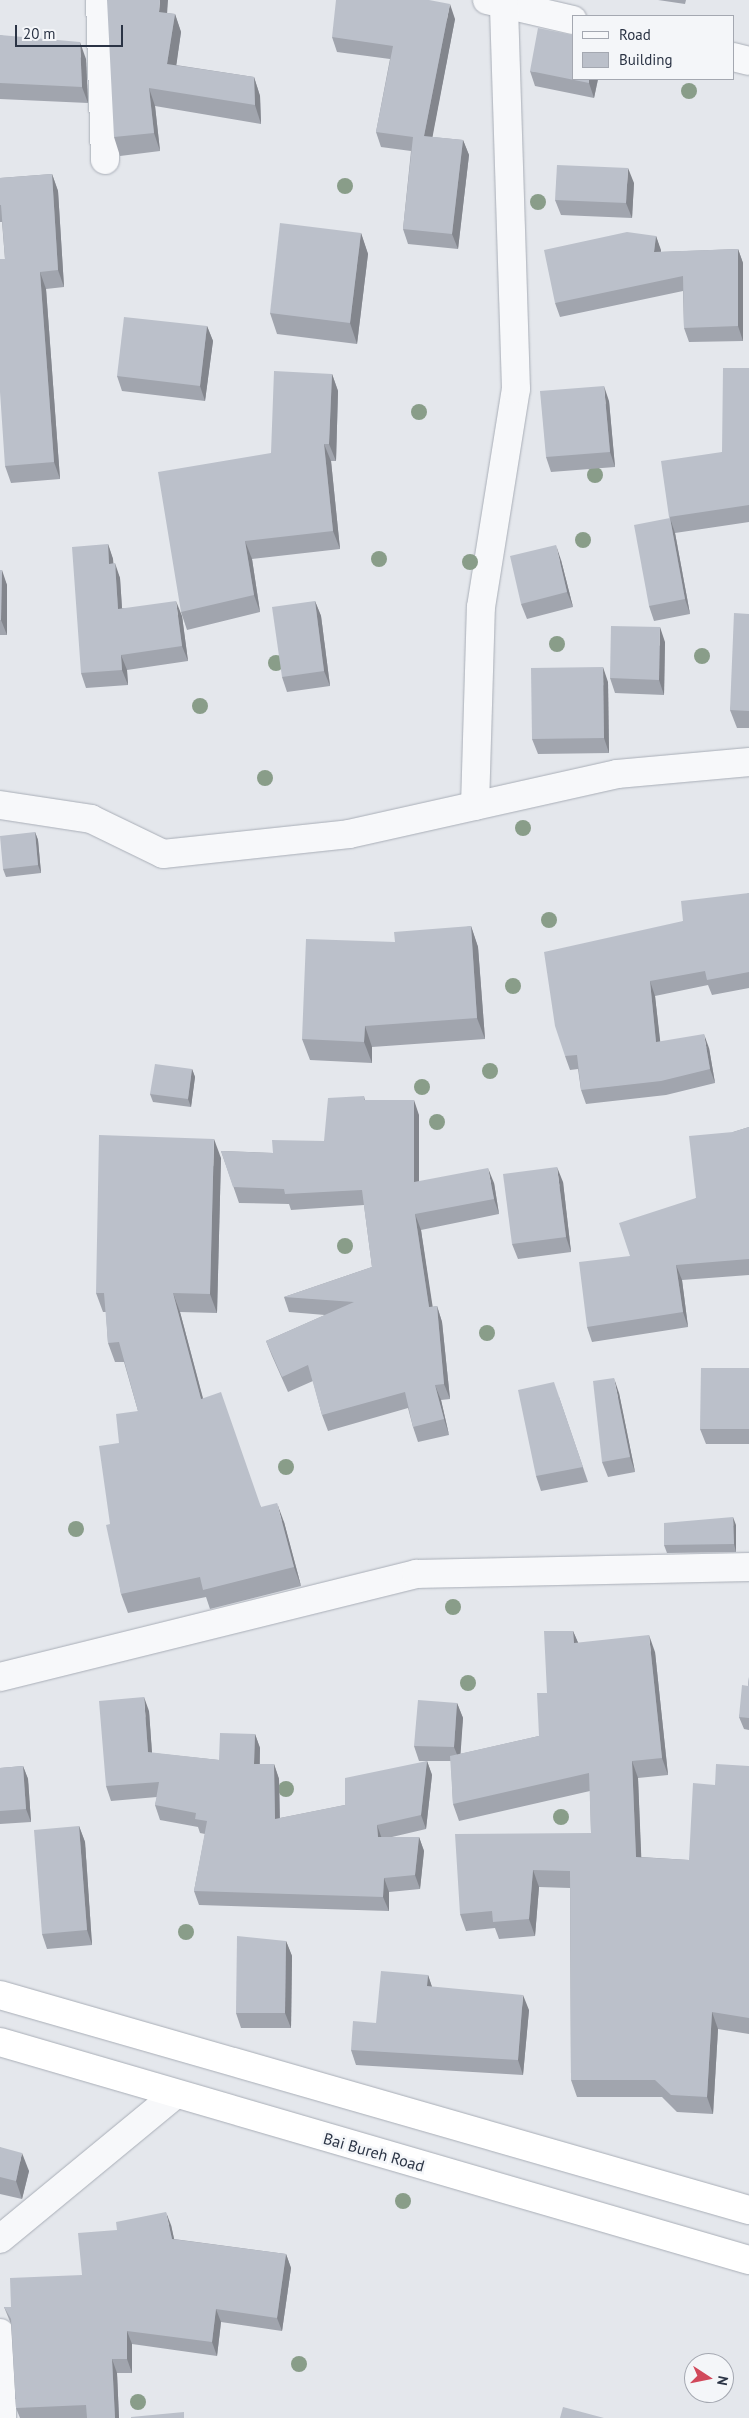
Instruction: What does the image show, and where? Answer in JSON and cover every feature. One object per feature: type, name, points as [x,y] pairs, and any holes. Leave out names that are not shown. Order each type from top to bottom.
[{"type":"highway","points":[[0,1995],[749,2210]]},
{"type":"highway","name":"Bai Bureh Road","points":[[0,2042],[749,2260]]},
{"type":"street","points":[[100,0],[105,160]]},
{"type":"street","points":[[475,806],[481,607],[516,389],[498,1],[572,20]]},
{"type":"street","points":[[734,58],[749,61]]},
{"type":"street","points":[[0,805],[91,819],[163,854],[349,834],[617,774],[749,762]]},
{"type":"street","points":[[0,1677],[416,1574],[749,1567]]},
{"type":"street","points":[[0,2239],[176,2094]]},
{"type":"street","points":[[0,2333],[2,2418]]},
{"type":"building","points":[[107,0],[160,0],[159,12],[175,14],[167,64],[254,77],[255,105],[149,88],[154,133],[114,137]]},
{"type":"building","points":[[336,0],[429,0],[450,4],[424,136],[463,140],[452,234],[403,229],[413,137],[376,132],[393,46],[332,37]]},
{"type":"building","points":[[538,28],[572,35],[572,80],[530,71]]},
{"type":"building","points":[[0,35],[80,42],[82,87],[0,83]]},
{"type":"building","points":[[574,80],[589,80],[589,83]]},
{"type":"building","points":[[557,165],[628,168],[626,203],[555,200]]},
{"type":"building","points":[[52,174],[58,270],[40,272],[54,462],[5,466],[0,392],[0,259],[5,259],[0,205],[0,178]]},
{"type":"building","points":[[280,223],[361,233],[350,323],[270,313]]},
{"type":"building","points":[[627,232],[656,236],[654,252],[738,249],[738,326],[684,328],[683,276],[555,303],[544,250]]},
{"type":"building","points":[[124,317],[207,326],[200,386],[117,376]]},
{"type":"building","points":[[723,368],[749,368],[749,505],[669,517],[661,461],[722,452]]},
{"type":"building","points":[[274,371],[332,374],[329,444],[324,444],[333,531],[245,541],[254,595],[181,612],[158,472],[271,453]]},
{"type":"building","points":[[604,386],[610,452],[546,457],[540,391]]},
{"type":"building","points":[[670,518],[685,599],[649,606],[634,525]]},
{"type":"building","points":[[108,544],[109,564],[115,563],[118,609],[176,601],[182,646],[121,655],[122,670],[81,673],[72,547]]},
{"type":"building","points":[[556,545],[567,592],[521,604],[510,556]]},
{"type":"building","points":[[0,570],[2,570],[1,620],[0,620]]},
{"type":"building","points":[[315,601],[324,671],[282,677],[272,607]]},
{"type":"building","points":[[734,613],[749,614],[749,711],[730,710]]},
{"type":"building","points":[[611,626],[660,627],[659,680],[610,678]]},
{"type":"building","points":[[603,667],[604,738],[532,739],[531,668]]},
{"type":"building","points":[[35,832],[38,865],[3,869],[0,836]]},
{"type":"building","points":[[749,893],[749,972],[707,980],[705,971],[650,981],[656,1042],[704,1034],[710,1069],[661,1081],[581,1090],[577,1055],[565,1056],[555,1026],[544,952],[683,921],[681,901]]},
{"type":"building","points":[[471,926],[477,1018],[365,1026],[364,1042],[302,1039],[306,939],[395,942],[394,932]]},
{"type":"building","points":[[155,1064],[192,1069],[188,1099],[150,1094]]},
{"type":"building","points":[[364,1096],[364,1100],[414,1100],[414,1182],[488,1168],[494,1199],[415,1214],[429,1307],[437,1306],[444,1384],[435,1385],[444,1419],[413,1427],[405,1392],[322,1415],[308,1365],[282,1377],[266,1341],[354,1302],[284,1297],[372,1267],[362,1190],[285,1194],[284,1189],[233,1187],[221,1151],[273,1153],[272,1140],[324,1141],[328,1098]]},
{"type":"building","points":[[749,1127],[749,1259],[676,1265],[683,1312],[587,1327],[579,1262],[630,1256],[619,1223],[696,1198],[689,1136],[733,1132]]},
{"type":"building","points":[[99,1135],[214,1139],[210,1294],[173,1293],[201,1399],[221,1392],[261,1507],[277,1503],[294,1567],[203,1590],[200,1577],[121,1594],[106,1525],[110,1524],[99,1446],[119,1443],[116,1414],[138,1411],[119,1342],[108,1343],[104,1293],[96,1293]]},
{"type":"building","points":[[557,1167],[566,1237],[512,1244],[503,1174]]},
{"type":"building","points":[[701,1368],[749,1368],[749,1429],[700,1429]]},
{"type":"building","points":[[614,1378],[630,1457],[602,1462],[593,1381]]},
{"type":"building","points":[[554,1382],[583,1467],[536,1476],[518,1390]]},
{"type":"building","points":[[733,1517],[734,1544],[664,1545],[664,1523]]},
{"type":"building","points":[[544,1631],[573,1631],[574,1643],[649,1635],[662,1758],[632,1761],[636,1857],[689,1860],[693,1783],[715,1785],[716,1764],[749,1766],[749,2018],[712,2012],[707,2097],[671,2095],[655,2080],[571,2080],[570,1871],[533,1870],[529,1919],[493,1922],[492,1911],[460,1914],[455,1834],[591,1833],[589,1773],[453,1804],[450,1756],[539,1736],[537,1693],[547,1693]]},
{"type":"building","points":[[749,1677],[749,1718],[739,1717],[742,1685],[748,1686]]},
{"type":"building","points":[[144,1697],[148,1752],[219,1760],[220,1733],[255,1734],[254,1764],[274,1764],[275,1819],[345,1805],[345,1778],[427,1761],[421,1815],[377,1825],[378,1837],[419,1837],[415,1875],[384,1878],[383,1897],[194,1891],[207,1821],[195,1819],[196,1813],[155,1805],[159,1782],[106,1786],[99,1701]]},
{"type":"building","points":[[418,1700],[457,1703],[454,1747],[414,1746]]},
{"type":"building","points":[[23,1766],[26,1809],[0,1811],[0,1768]]},
{"type":"building","points":[[79,1826],[87,1930],[42,1934],[34,1830]]},
{"type":"building","points":[[237,1936],[286,1941],[285,2013],[236,2013]]},
{"type":"building","points":[[381,1971],[428,1975],[427,1986],[523,1995],[518,2060],[351,2050],[353,2021],[376,2023]]},
{"type":"building","points":[[0,2147],[22,2153],[16,2181],[0,2177]]},
{"type":"building","points":[[166,2212],[172,2239],[286,2254],[277,2318],[216,2309],[212,2342],[127,2331],[127,2359],[112,2359],[115,2418],[87,2418],[86,2405],[16,2408],[11,2319],[4,2307],[11,2307],[10,2278],[82,2275],[78,2233],[117,2230],[116,2222]]},
{"type":"building","points":[[563,2407],[604,2418],[560,2418]]},
{"type":"building","points":[[184,2412],[184,2418],[131,2418],[131,2417]]}]
